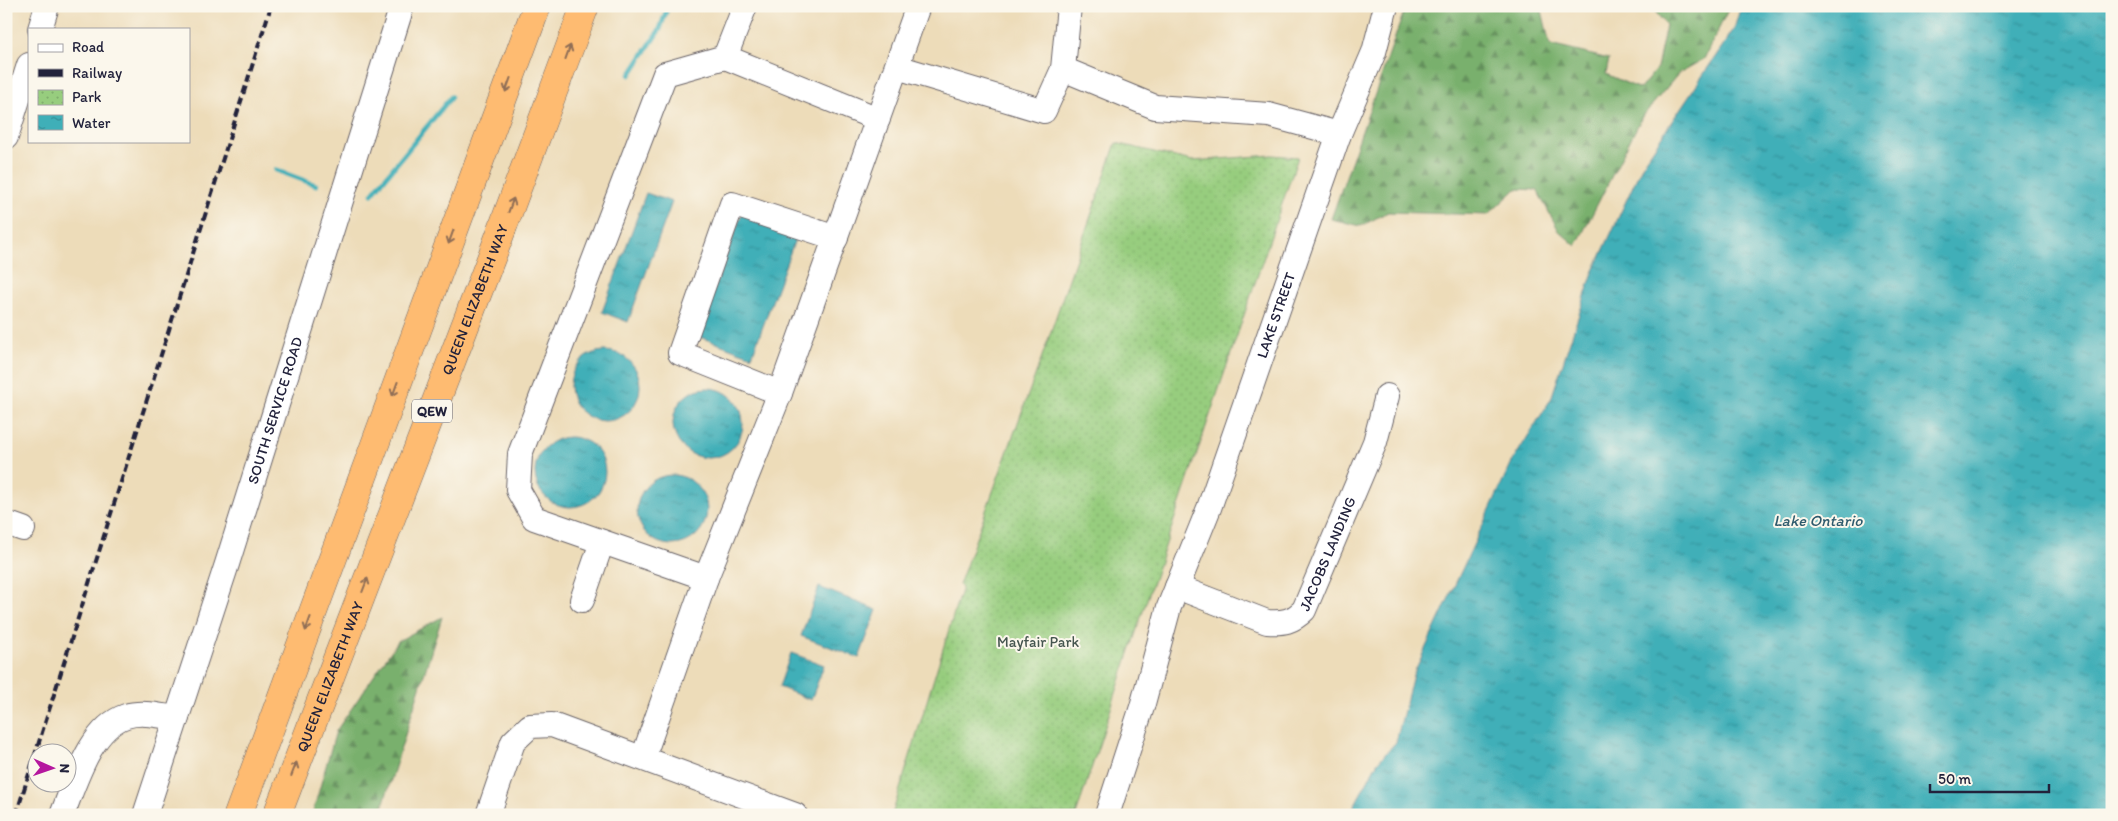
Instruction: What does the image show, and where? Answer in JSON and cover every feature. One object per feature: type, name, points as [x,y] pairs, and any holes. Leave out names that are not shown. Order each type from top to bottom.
[{"type":"highway","name":"QEW","points":[[238,815],[537,6]]},
{"type":"highway","name":"QUEEN ELIZABETH WAY","points":[[277,815],[492,257],[585,6]]},
{"type":"street","points":[[40,28],[47,6]]},
{"type":"street","name":"SOUTH SERVICE ROAD","points":[[145,815],[402,6]]},
{"type":"street","points":[[725,57],[745,6]]},
{"type":"street","points":[[643,758],[706,578],[780,393],[918,6]]},
{"type":"street","points":[[897,67],[1044,111],[1063,69],[1069,6]]},
{"type":"street","name":"LAKE STREET","points":[[1106,815],[1209,508],[1341,128],[1363,48],[1381,6]]},
{"type":"street","name":"LAKE STREET","points":[[1341,128],[1374,52],[1386,6]]},
{"type":"street","points":[[706,578],[534,518],[518,490],[520,454],[665,74],[725,57],[878,119]]},
{"type":"street","points":[[6,137],[28,68]]},
{"type":"street","points":[[1063,69],[1155,107],[1268,114],[1341,128]]},
{"type":"street","points":[[780,393],[680,353],[732,204],[836,238]]},
{"type":"street","name":"JACOBS LANDING","points":[[1182,589],[1267,622],[1282,623],[1296,618],[1304,610],[1375,442],[1387,396]]},
{"type":"street","points":[[582,600],[602,542]]},
{"type":"street","points":[[62,815],[82,766],[101,732],[126,716],[150,714],[177,718]]},
{"type":"street","points":[[488,815],[513,742],[530,726],[552,725],[795,815]]},
{"type":"green space","points":[[1406,6],[1541,6],[1550,45],[1609,59],[1606,74],[1640,89],[1657,68],[1666,25],[1651,6],[1730,6],[1704,59],[1679,73],[1642,117],[1576,246],[1559,231],[1537,190],[1516,189],[1488,215],[1388,212],[1361,226],[1331,219]]},
{"type":"green space","name":"Mayfair Park","points":[[1116,143],[1192,161],[1272,155],[1298,157],[1138,626],[1076,815],[892,815],[962,587],[959,585],[1048,340]]},
{"type":"green space","points":[[442,617],[380,815],[312,815],[336,731],[398,641]]},
{"type":"water","name":"Lake Ontario","points":[[1741,6],[2112,6],[2112,815],[1349,815],[1378,762],[1396,742],[1413,675],[1512,462],[1551,399],[1592,275],[1643,164],[1734,29]]},
{"type":"water","points":[[646,193],[672,202],[628,322],[602,312]]},
{"type":"water","points":[[742,213],[797,234],[752,356],[697,336]]},
{"type":"water","points":[[605,351],[624,357],[634,367],[640,386],[634,405],[624,415],[605,421],[586,415],[576,405],[570,386],[576,367],[586,357]]},
{"type":"water","points":[[708,388],[727,394],[737,404],[743,423],[737,442],[727,452],[708,458],[689,452],[679,442],[673,423],[679,404],[689,394]]},
{"type":"water","points":[[570,437],[589,443],[599,453],[605,472],[599,491],[589,501],[570,507],[551,501],[541,491],[535,472],[541,453],[551,443]]},
{"type":"water","points":[[672,475],[691,481],[701,491],[707,510],[701,529],[691,539],[672,545],[653,539],[643,529],[637,510],[643,491],[653,481]]},
{"type":"water","points":[[819,587],[877,610],[859,658],[801,636]]},
{"type":"water","points":[[791,653],[824,665],[811,700],[779,687]]},
{"type":"waterway","points":[[630,75],[660,29],[668,6]]},
{"type":"waterway","points":[[372,194],[451,97]]},
{"type":"waterway","points":[[276,170],[316,185]]},
{"type":"railway","points":[[16,815],[271,6]]}]
